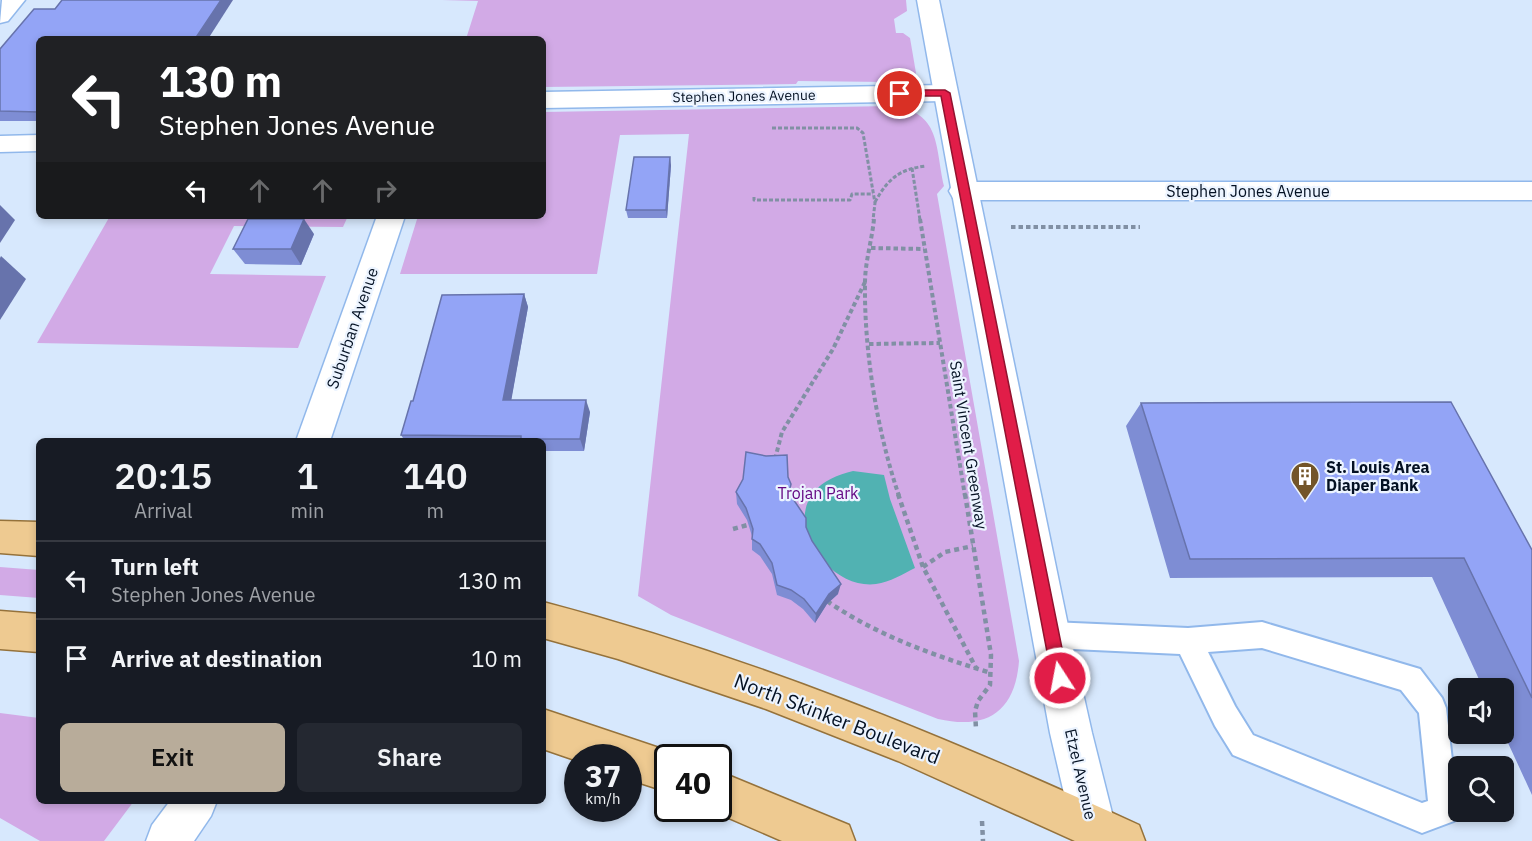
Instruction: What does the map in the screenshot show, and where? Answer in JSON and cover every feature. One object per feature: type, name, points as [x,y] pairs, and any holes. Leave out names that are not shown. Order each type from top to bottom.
[{"type":"main road","points":[[0,537],[36,539]]},
{"type":"main road","name":"North Skinker Boulevard","points":[[546,621],[595,633],[746,681],[912,746],[1105,836]]},
{"type":"main road","points":[[0,630],[36,633]]},
{"type":"main road","points":[[546,730],[587,744]]},
{"type":"main road","points":[[732,798],[833,841]]},
{"type":"street","points":[[0,16],[14,0]]},
{"type":"street","name":"Etzel Avenue","points":[[928,0],[963,191],[1071,733],[1105,836]]},
{"type":"street","name":"Stephen Jones Avenue","points":[[546,100],[945,93]]},
{"type":"street","points":[[0,144],[36,143]]},
{"type":"street","name":"Stephen Jones Avenue","points":[[963,191],[1532,191]]},
{"type":"street","name":"Suburban Avenue","points":[[314,438],[390,219]]},
{"type":"street","points":[[168,841],[194,804]]},
{"type":"lane","points":[[1051,635],[1188,641],[1263,635],[1410,679],[1432,708],[1444,811],[1422,818],[1244,745],[1225,716],[1188,641]]},
{"type":"path","points":[[766,128],[861,130],[875,203],[865,281],[869,344],[877,410],[890,470],[923,567],[976,668]]},
{"type":"path","name":"Saint Vincent Greenway","points":[[875,203],[893,175],[912,168],[991,655],[990,685],[978,701],[975,711],[976,722]]},
{"type":"path","points":[[754,197],[754,200],[850,200],[852,194],[873,194]]},
{"type":"path","points":[[1011,227],[1140,227]]},
{"type":"path","points":[[871,248],[924,249]]},
{"type":"path","points":[[775,460],[782,432],[832,349],[865,281]]},
{"type":"path","points":[[869,344],[940,343]]},
{"type":"path","points":[[733,529],[755,523]]},
{"type":"path","points":[[923,567],[945,552],[973,546]]},
{"type":"path","points":[[824,598],[850,618],[912,648],[991,673]]},
{"type":"green space","points":[[442,0],[906,0],[907,11],[894,19],[896,33],[903,33],[910,38],[916,73],[911,79],[887,82],[798,81],[796,84],[546,87],[546,36],[467,36],[478,1]]},
{"type":"green space","name":"Trojan Park","points":[[892,106],[920,115],[928,123],[937,145],[944,186],[937,194],[1019,661],[1012,693],[1005,705],[995,713],[971,722],[938,719],[671,615],[638,596],[689,134],[620,135],[597,274],[400,274],[417,219],[546,219],[546,112]]},
{"type":"green space","points":[[108,219],[347,219],[343,227],[234,226],[210,274],[326,276],[298,348],[37,343]]},
{"type":"green space","points":[[0,567],[36,570],[36,598],[0,595]]},
{"type":"green space","points":[[0,713],[36,718],[36,804],[132,804],[104,841],[40,841],[0,818]]},
{"type":"shaded area","points":[[853,471],[884,475],[890,499],[915,568],[881,583],[860,583],[844,578],[830,568],[818,555],[809,540],[805,524],[806,508],[817,488],[831,479]]},
{"type":"building","points":[[62,0],[221,0],[197,36],[36,36],[36,112],[0,111],[0,49],[34,9],[55,9]]},
{"type":"building","points":[[634,157],[670,157],[666,210],[626,210]]},
{"type":"building","points":[[248,219],[304,219],[291,249],[233,249]]},
{"type":"building","points":[[524,294],[503,400],[586,400],[580,439],[401,435],[411,401],[413,401],[442,295]]},
{"type":"building","name":"St. Louis Area Diaper Bank","points":[[1451,402],[1532,550],[1532,698],[1464,558],[1190,559],[1141,403]]},
{"type":"building","points":[[746,452],[766,456],[787,455],[788,477],[791,484],[789,493],[806,518],[806,527],[812,541],[841,584],[829,594],[816,614],[804,599],[791,590],[777,585],[772,563],[760,544],[752,539],[753,529],[746,508],[736,492],[743,479]]},
{"type":"place","name":"St. Louis Area Diaper Bank","points":[[1305,502]]},
{"type":"route","points":[[900,94],[945,93],[1060,678]]}]
